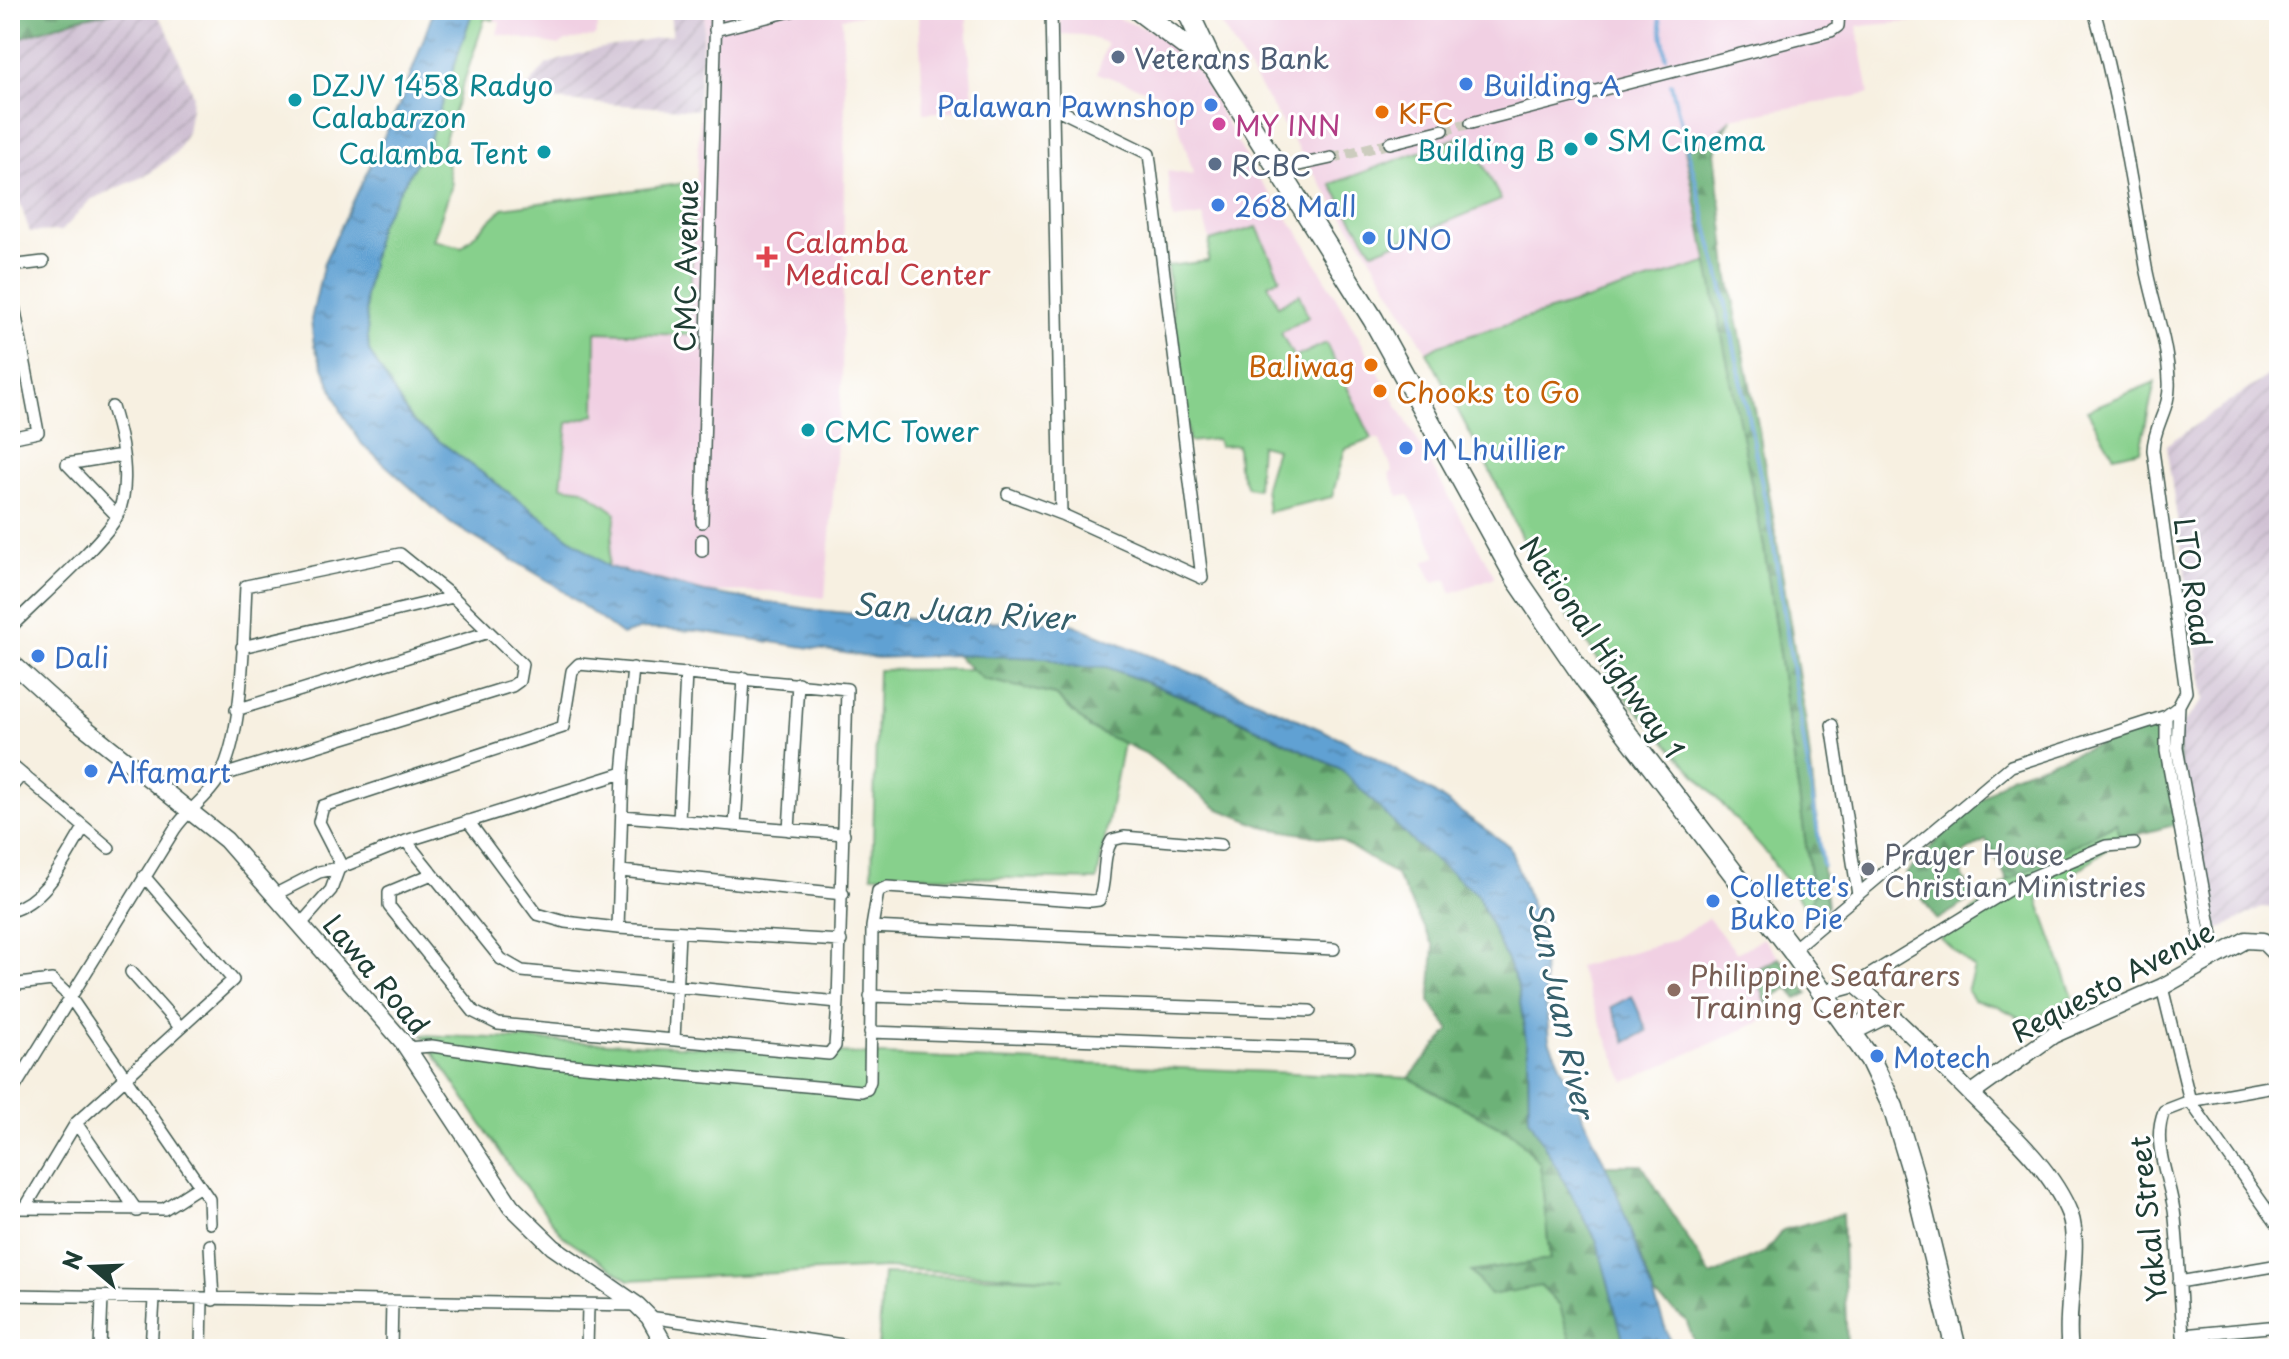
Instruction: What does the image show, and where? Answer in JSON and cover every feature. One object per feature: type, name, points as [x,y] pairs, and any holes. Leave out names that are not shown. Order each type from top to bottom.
[{"type":"highway","points":[[1187,10],[1214,67]]},
{"type":"highway","name":"National Highway 1","points":[[1142,11],[1214,67],[1281,169],[1409,381],[1516,578],[1594,691],[1792,950],[1870,1059],[1893,1107],[1913,1173],[1956,1349]]},
{"type":"highway","points":[[1850,1031],[1888,1012]]},
{"type":"main road","name":"Lawa Road","points":[[10,661],[73,718],[226,840],[276,894],[406,1048],[511,1206],[553,1247],[643,1311],[667,1349]]},
{"type":"main road","name":"Requesto Avenue","points":[[1971,1094],[2053,1035],[2162,987],[2255,939],[2270,945],[2279,957]]},
{"type":"main road","points":[[1822,993],[1855,984],[1971,1094],[2045,1175],[2071,1217],[2067,1305],[2070,1349]]},
{"type":"street","name":"CMC Avenue","points":[[702,522],[716,10]]},
{"type":"street","points":[[715,30],[795,10]]},
{"type":"street","points":[[1051,10],[1061,514]]},
{"type":"street","points":[[1471,123],[1831,31],[1838,26],[1839,10]]},
{"type":"street","name":"LTO Road","points":[[2094,10],[2122,121],[2146,268],[2169,379],[2169,403],[2154,430],[2153,450],[2186,692],[2179,705],[2177,748],[2211,960]]},
{"type":"street","points":[[1008,494],[1061,514],[1202,578],[1149,154],[1055,108]]},
{"type":"street","points":[[1390,143],[1443,130]]},
{"type":"street","points":[[1281,169],[1331,158]]},
{"type":"street","points":[[10,266],[43,262]]},
{"type":"street","points":[[10,285],[38,432],[10,438]]},
{"type":"street","points":[[10,628],[117,516],[123,488],[122,455],[120,432],[112,407]]},
{"type":"street","points":[[117,516],[67,464],[122,455]]},
{"type":"street","points":[[10,1095],[144,876],[190,811],[203,800],[220,776],[231,749],[246,586],[400,554],[453,597],[522,664],[519,681],[512,686],[220,776]]},
{"type":"street","points":[[242,647],[453,597]]},
{"type":"street","points":[[236,710],[489,632]]},
{"type":"street","points":[[301,924],[331,890],[340,868],[319,822],[323,806],[563,727],[572,671],[579,664],[847,689],[838,1002],[835,1046],[829,1054],[515,1028],[474,1012],[389,906],[389,892],[432,874]]},
{"type":"street","points":[[618,928],[623,773],[633,668]]},
{"type":"street","points":[[679,821],[686,673]]},
{"type":"street","points":[[735,826],[744,678]]},
{"type":"street","points":[[789,830],[798,683]]},
{"type":"street","points":[[1792,950],[2011,766],[2166,716],[2179,705]]},
{"type":"street","points":[[2166,716],[2166,751],[2211,960]]},
{"type":"street","points":[[1832,725],[1858,895]]},
{"type":"street","points":[[10,764],[109,848]]},
{"type":"street","points":[[276,894],[319,872],[340,868],[406,841],[623,773]]},
{"type":"street","points":[[10,789],[22,774]]},
{"type":"street","points":[[622,816],[844,834]]},
{"type":"street","points":[[468,821],[537,914],[565,922],[618,928],[841,941]]},
{"type":"street","points":[[10,911],[28,906],[40,896],[84,828]]},
{"type":"street","points":[[406,1048],[432,1046],[539,1062],[861,1091],[867,1089],[870,1081],[872,927],[878,891],[887,887],[1099,900],[1103,890],[1107,849],[1112,840],[1124,837],[1221,845]]},
{"type":"street","points":[[406,841],[501,959],[522,971],[838,1002]]},
{"type":"street","points":[[1855,984],[2023,881],[2106,846],[2134,844]]},
{"type":"street","points":[[621,871],[843,894]]},
{"type":"street","points":[[25,1208],[76,1123],[233,980],[144,876]]},
{"type":"street","points":[[872,927],[1334,949]]},
{"type":"street","points":[[674,1040],[679,933]]},
{"type":"street","points":[[131,972],[180,1027]]},
{"type":"street","points":[[10,985],[52,980],[70,997],[209,1199],[210,1223]]},
{"type":"street","points":[[2162,987],[2190,1101],[2279,1227]]},
{"type":"street","points":[[870,996],[1310,1011]]},
{"type":"street","points":[[870,1032],[1349,1049]]},
{"type":"street","points":[[2190,1101],[2279,1085]]},
{"type":"street","name":"Yakal Street","points":[[2190,1101],[2164,1111],[2158,1126],[2157,1141],[2172,1190],[2183,1335],[2190,1349]]},
{"type":"street","points":[[76,1123],[137,1211]]},
{"type":"street","points":[[10,1208],[164,1209],[200,1186]]},
{"type":"street","points":[[201,1349],[208,1300],[210,1245]]},
{"type":"street","points":[[2179,1282],[2279,1265]]},
{"type":"street","points":[[10,1295],[588,1306],[643,1311],[843,1345],[843,1349]]},
{"type":"street","points":[[100,1349],[102,1297]]},
{"type":"street","points":[[151,1349],[154,1299]]},
{"type":"street","points":[[391,1349],[392,1301]]},
{"type":"street","points":[[587,1349],[588,1306]]},
{"type":"street","points":[[2183,1335],[2279,1326]]},
{"type":"shaded area","points":[[121,10],[153,10],[166,27],[193,95],[187,132],[177,152],[149,174],[90,200],[62,231],[30,232],[10,175],[10,41],[80,18]]},
{"type":"shaded area","points":[[497,10],[602,10],[595,36],[560,45],[497,34],[500,22],[493,20]]},
{"type":"shaded area","points":[[670,10],[705,10],[697,110],[518,98],[547,64],[592,50],[672,35]]},
{"type":"shaded area","name":"Calamba Medical Center","points":[[705,10],[892,10],[842,18],[845,94],[842,380],[825,598],[769,591],[705,592],[608,567],[616,513],[561,486],[568,422],[595,414],[596,332],[689,335]]},
{"type":"shaded area","points":[[918,10],[966,10],[974,110],[924,113]]},
{"type":"shaded area","points":[[1061,10],[1097,10],[1159,34],[1191,60],[1256,175],[1301,236],[1495,577],[1451,593],[1447,579],[1433,582],[1424,562],[1437,556],[1409,495],[1399,497],[1389,474],[1393,471],[1379,439],[1372,439],[1326,344],[1294,359],[1281,333],[1308,317],[1278,307],[1268,284],[1279,278],[1257,227],[1210,241],[1203,216],[1173,220],[1167,171],[1194,175],[1170,98],[1097,73],[1107,43],[1083,35],[1059,34]]},
{"type":"shaded area","points":[[1212,10],[1934,10],[1936,20],[1857,26],[1869,94],[1731,118],[1714,139],[1686,149],[1709,262],[1439,345],[1427,352],[1366,249],[1307,163]]},
{"type":"shaded area","points":[[2279,368],[2279,926],[2276,908],[2261,907],[2206,937],[2182,823],[2177,736],[2178,730],[2204,699],[2166,445]]},
{"type":"shaded area","name":"Philippine Seafarers Training Center","points":[[1708,918],[1737,953],[1763,938],[1779,958],[1755,970],[1771,1017],[1625,1082],[1578,967],[1674,940]]},
{"type":"green space","points":[[10,10],[121,10],[80,18],[10,41]]},
{"type":"green space","points":[[473,10],[497,10],[493,20],[485,18],[443,145],[452,185],[433,240],[462,247],[503,208],[694,182],[689,335],[596,332],[595,415],[568,423],[561,486],[583,489],[616,513],[608,567],[411,420],[369,351],[365,297],[378,227],[429,141]]},
{"type":"green space","points":[[1731,118],[1715,152],[1729,278],[1759,430],[1805,715],[1827,907],[1810,915],[1813,895],[1764,547],[1685,149],[1714,139]]},
{"type":"green space","points":[[1468,134],[1501,200],[1373,252],[1331,184]]},
{"type":"green space","points":[[1257,227],[1280,278],[1268,284],[1278,306],[1299,294],[1308,317],[1281,333],[1294,358],[1326,343],[1372,439],[1345,449],[1332,497],[1268,512],[1265,486],[1276,449],[1260,445],[1257,489],[1247,487],[1238,466],[1237,445],[1219,446],[1217,439],[1189,442],[1167,266],[1208,261],[1210,241]]},
{"type":"green space","points":[[1709,262],[1764,547],[1813,895],[1810,915],[1768,855],[1619,690],[1534,566],[1501,492],[1427,352],[1439,345]]},
{"type":"green space","points":[[2155,382],[2140,450],[2114,456],[2087,410]]},
{"type":"green space","points":[[956,655],[1047,658],[1071,667],[1107,667],[1228,715],[1341,769],[1413,842],[1477,894],[1517,983],[1528,1053],[1529,1118],[1597,1241],[1627,1349],[1573,1349],[1560,1306],[1541,1286],[1490,1295],[1471,1272],[1550,1260],[1540,1163],[1515,1135],[1409,1078],[1450,1030],[1430,1002],[1434,946],[1396,875],[1339,840],[1267,828],[1217,808],[1145,753],[1090,728],[1055,695],[983,679]]},
{"type":"green space","points":[[972,669],[984,679],[1055,695],[1090,728],[1123,743],[1097,880],[872,875],[878,670]]},
{"type":"green space","points":[[2178,716],[2182,823],[2120,839],[2116,823],[2008,881],[1986,840],[1953,860],[1975,897],[1937,920],[1906,874],[1958,818],[2010,776]]},
{"type":"green space","points":[[2117,823],[2120,839],[2038,900],[2073,997],[2029,1023],[1998,1006],[1973,1000],[1967,991],[1974,968],[1940,938],[2012,877]]},
{"type":"green space","points":[[1779,958],[1808,993],[1797,999],[1788,988],[1774,996],[1769,1008],[1771,1017],[1755,970]]},
{"type":"green space","points":[[422,1035],[1409,1078],[1515,1135],[1540,1163],[1550,1260],[1471,1272],[1490,1295],[1540,1286],[1560,1306],[1573,1349],[878,1349],[883,1274],[1065,1279],[886,1268],[629,1280],[563,1236],[508,1164]]},
{"type":"green space","points":[[1605,1165],[1642,1165],[1711,1276],[1765,1252],[1783,1230],[1842,1214],[1847,1349],[1697,1349],[1686,1320],[1655,1296]]},
{"type":"water","points":[[434,10],[473,10],[429,141],[378,227],[365,297],[369,351],[411,420],[609,567],[705,592],[816,610],[919,620],[1067,622],[1212,681],[1342,739],[1431,791],[1509,846],[1540,928],[1549,1040],[1612,1180],[1673,1349],[1627,1349],[1597,1241],[1529,1118],[1528,1053],[1517,983],[1477,894],[1413,842],[1341,769],[1228,714],[1107,667],[1071,667],[1046,658],[956,655],[877,658],[698,631],[642,629],[622,635],[552,583],[450,523],[362,444],[342,413],[314,345],[311,320],[324,262],[402,99]]},
{"type":"water","points":[[1632,996],[1647,1031],[1626,1042],[1611,1007]]},
{"type":"waterway","points":[[1660,20],[1666,57]]},
{"type":"waterway","points":[[1671,84],[1722,285],[1772,535],[1823,866]]},
{"type":"tunnel","points":[[1443,130],[1471,123]]},
{"type":"tunnel","points":[[1331,158],[1390,143]]},
{"type":"place","name":"Veterans Bank","points":[[1118,57]]},
{"type":"place","name":"Building A","points":[[1466,84]]},
{"type":"place","name":"DZJV 1458 Radyo Calabarzon","points":[[295,100]]},
{"type":"place","name":"Palawan Pawnshop","points":[[1211,105]]},
{"type":"place","name":"KFC","points":[[1382,112]]},
{"type":"place","name":"MY INN","points":[[1219,124]]},
{"type":"place","name":"SM Cinema","points":[[1591,139]]},
{"type":"place","name":"Building B","points":[[1571,149]]},
{"type":"place","name":"Calamba Tent","points":[[544,152]]},
{"type":"place","name":"RCBC","points":[[1215,164]]},
{"type":"place","name":"268 Mall","points":[[1218,205]]},
{"type":"place","name":"UNO","points":[[1369,238]]},
{"type":"place","name":"Calamba Medical Center","points":[[767,257]]},
{"type":"place","name":"Baliwag","points":[[1371,365]]},
{"type":"place","name":"Chooks to Go","points":[[1380,391]]},
{"type":"place","name":"CMC Tower","points":[[808,430]]},
{"type":"place","name":"M Lhuillier","points":[[1406,448]]},
{"type":"place","name":"Dali","points":[[38,656]]},
{"type":"place","name":"Alfamart","points":[[91,771]]},
{"type":"place","name":"Prayer House Christian Ministries","points":[[1868,869]]},
{"type":"place","name":"Collette's Buko Pie","points":[[1713,901]]},
{"type":"place","name":"Philippine Seafarers Training Center","points":[[1674,990]]},
{"type":"place","name":"Motech","points":[[1877,1056]]},
{"type":"water label","name":"San Juan River","points":[[963,610]]},
{"type":"water label","name":"San Juan River","points":[[1563,1009]]}]
